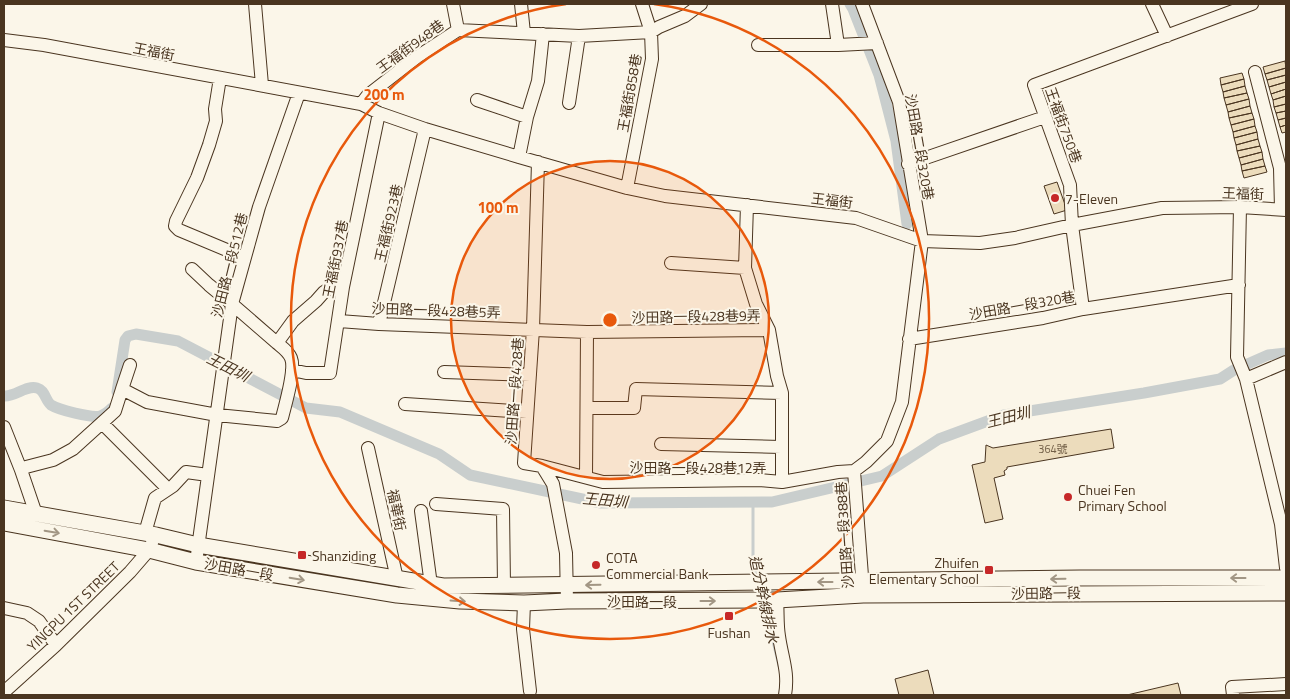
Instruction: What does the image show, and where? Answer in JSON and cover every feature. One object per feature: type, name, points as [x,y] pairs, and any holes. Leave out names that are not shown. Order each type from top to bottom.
[{"type":"main road","name":"沙田路一段","points":[[4,508],[198,544],[443,586],[783,582],[862,589],[1081,586],[1286,578]]},
{"type":"main road","name":"沙田路一段","points":[[4,523],[149,550],[196,562],[397,596],[460,601],[524,603],[777,600],[862,589]]},
{"type":"main road","name":"沙田路一段","points":[[1081,586],[1286,593]]},
{"type":"street","points":[[255,4],[262,85]]},
{"type":"street","name":"王福街948巷","points":[[361,104],[368,95],[458,30],[453,4]]},
{"type":"street","points":[[521,4],[524,33]]},
{"type":"street","name":"王福街858巷","points":[[627,188],[652,59],[651,32],[642,4]]},
{"type":"street","points":[[458,30],[579,36],[651,32],[685,16],[701,4]]},
{"type":"street","points":[[832,4],[838,45]]},
{"type":"street","name":"沙田路二段320巷","points":[[862,4],[899,102],[922,241]]},
{"type":"street","points":[[1152,4],[1167,36]]},
{"type":"street","name":"王福街750巷","points":[[1083,309],[1072,225],[1070,185],[1034,85],[1252,4]]},
{"type":"street","points":[[519,157],[527,117],[538,81],[543,34]]},
{"type":"street","points":[[569,103],[579,36]]},
{"type":"street","name":"王福街","points":[[4,40],[44,45],[299,93]]},
{"type":"street","points":[[758,44],[838,45],[878,43]]},
{"type":"street","points":[[1256,72],[1280,168],[1284,210]]},
{"type":"street","points":[[220,78],[215,109],[216,121],[209,146],[175,226],[179,230],[234,253],[244,260]]},
{"type":"street","points":[[299,93],[361,104],[379,114]]},
{"type":"street","name":"沙田路一段512巷","points":[[196,562],[232,304],[259,207],[299,93]]},
{"type":"street","points":[[477,100],[527,117]]},
{"type":"street","name":"王福街","points":[[379,114],[627,188],[665,196],[856,218],[922,241],[980,243],[1015,238],[1162,208],[1240,207],[1284,210]]},
{"type":"street","name":"王福街937巷","points":[[292,370],[306,373],[330,373],[343,287],[379,114]]},
{"type":"street","points":[[908,164],[1045,117]]},
{"type":"street","name":"王福街923巷","points":[[379,324],[425,129]]},
{"type":"street","name":"沙田路一段428巷","points":[[538,162],[533,329],[524,463],[542,466]]},
{"type":"street","points":[[747,205],[745,268],[756,304],[769,330],[782,393],[782,482]]},
{"type":"street","points":[[1240,207],[1237,357],[1246,379],[1281,524],[1286,568]]},
{"type":"street","points":[[909,339],[922,241]]},
{"type":"street","points":[[671,263],[745,268]]},
{"type":"street","points":[[122,389],[147,402],[216,415],[277,421],[282,418],[292,370],[292,360],[286,350],[192,270]]},
{"type":"street","name":"沙田路一段320巷","points":[[909,339],[1043,318],[1083,309],[1239,285]]},
{"type":"street","points":[[277,343],[293,321],[324,292],[330,288],[343,287]]},
{"type":"street","name":"沙田路一段428巷5弄","points":[[338,320],[379,324],[533,329]]},
{"type":"street","name":"沙田路一段428巷9弄","points":[[533,329],[587,332],[769,330]]},
{"type":"street","points":[[586,478],[588,408],[587,332]]},
{"type":"street","name":"沙田路一段388巷","points":[[862,589],[854,471],[887,441],[902,402],[909,339]]},
{"type":"street","points":[[1246,379],[1286,362]]},
{"type":"street","points":[[21,470],[26,466],[53,460],[74,449],[115,411],[130,365]]},
{"type":"street","points":[[444,372],[530,375]]},
{"type":"street","points":[[588,408],[634,408],[636,389],[782,393]]},
{"type":"street","points":[[405,404],[527,412]]},
{"type":"street","points":[[102,423],[168,489]]},
{"type":"street","points":[[4,427],[36,514]]},
{"type":"street","points":[[661,444],[782,447]]},
{"type":"street","name":"福華街","points":[[368,448],[397,579]]},
{"type":"street","points":[[542,466],[553,484],[566,553],[567,601]]},
{"type":"street","name":"沙田路一段428巷12弄","points":[[542,466],[603,482],[760,480],[782,482],[854,471]]},
{"type":"street","name":"YINGPU 1ST STREET","points":[[10,691],[130,572],[149,550],[155,498],[173,486],[186,472],[208,475]]},
{"type":"street","points":[[436,504],[503,509],[504,586]]},
{"type":"street","points":[[421,510],[431,585]]},
{"type":"street","points":[[777,600],[778,635],[787,684],[785,695]]},
{"type":"street","points":[[524,603],[523,630],[530,691]]},
{"type":"street","points":[[4,608],[27,613],[39,621],[56,645]]},
{"type":"street","points":[[1233,695],[1232,687],[1286,684]]},
{"type":"building","points":[[1285,61],[1286,68],[1265,74],[1263,67]]},
{"type":"building","points":[[1286,68],[1286,75],[1267,80],[1265,74]]},
{"type":"building","points":[[1242,73],[1244,79],[1221,85],[1220,78]]},
{"type":"building","points":[[1286,75],[1286,82],[1269,87],[1267,80]]},
{"type":"building","points":[[1244,79],[1245,86],[1223,92],[1221,85]]},
{"type":"building","points":[[1286,82],[1286,89],[1271,94],[1269,87]]},
{"type":"building","points":[[1245,86],[1247,93],[1224,98],[1223,92]]},
{"type":"building","points":[[1286,89],[1286,96],[1273,100],[1271,94]]},
{"type":"building","points":[[1247,93],[1249,99],[1226,105],[1224,98]]},
{"type":"building","points":[[1286,96],[1286,104],[1274,107],[1273,100]]},
{"type":"building","points":[[1249,99],[1250,106],[1228,112],[1226,105]]},
{"type":"building","points":[[1286,104],[1286,111],[1276,113],[1274,107]]},
{"type":"building","points":[[1250,106],[1252,113],[1229,118],[1228,112]]},
{"type":"building","points":[[1286,111],[1286,118],[1278,120],[1276,113]]},
{"type":"building","points":[[1252,113],[1254,119],[1231,125],[1229,118]]},
{"type":"building","points":[[1286,118],[1286,125],[1280,127],[1278,120]]},
{"type":"building","points":[[1254,119],[1255,126],[1233,132],[1231,125]]},
{"type":"building","points":[[1286,125],[1286,132],[1282,133],[1280,127]]},
{"type":"building","points":[[1255,126],[1257,132],[1234,138],[1233,132]]},
{"type":"building","points":[[1257,132],[1258,139],[1236,145],[1234,138]]},
{"type":"building","points":[[1258,139],[1260,146],[1237,151],[1236,145]]},
{"type":"building","points":[[1260,146],[1262,152],[1239,158],[1237,151]]},
{"type":"building","points":[[1262,152],[1263,159],[1241,165],[1239,158]]},
{"type":"building","points":[[1263,159],[1265,166],[1242,171],[1241,165]]},
{"type":"building","points":[[1265,166],[1267,172],[1244,178],[1242,171]]},
{"type":"building","name":"7-Eleven","points":[[1057,182],[1067,210],[1054,214],[1044,186]]},
{"type":"building","points":[[1111,429],[1114,448],[1007,467],[1004,471],[1005,475],[994,478],[1003,519],[985,523],[972,465],[985,462],[986,445],[993,448]]},
{"type":"building","points":[[928,670],[934,695],[899,695],[895,679]]},
{"type":"building","points":[[1178,683],[1181,695],[1127,695]]},
{"type":"waterway","points":[[850,4],[879,75],[896,141],[907,224]]},
{"type":"waterway","name":"王田圳","points":[[117,392],[125,340],[128,336],[136,334],[178,341],[306,408],[340,412],[439,454],[470,475],[601,503],[772,502],[882,476],[939,439],[1004,415],[1220,379],[1234,370],[1268,355],[1286,353]]},
{"type":"waterway","name":"王田圳","points":[[4,396],[12,395],[25,389],[37,388],[42,391],[51,405],[68,411],[90,416],[100,416],[112,408]]},
{"type":"waterway","name":"追分幹線排水","points":[[753,502],[753,559],[757,579]]},
{"type":"waterway","name":"追分幹線排水","points":[[764,604],[779,666]]},
{"type":"place","name":"7-Eleven","points":[[1055,198]]},
{"type":"place","name":"Chuei Fen Primary School","points":[[1068,497]]},
{"type":"place","name":"Shanziding","points":[[302,555]]},
{"type":"place","name":"COTA Commercial Bank","points":[[596,565]]},
{"type":"place","name":"Zhuifen Elementary School","points":[[989,570]]},
{"type":"place","name":"Fushan","points":[[729,616]]}]
